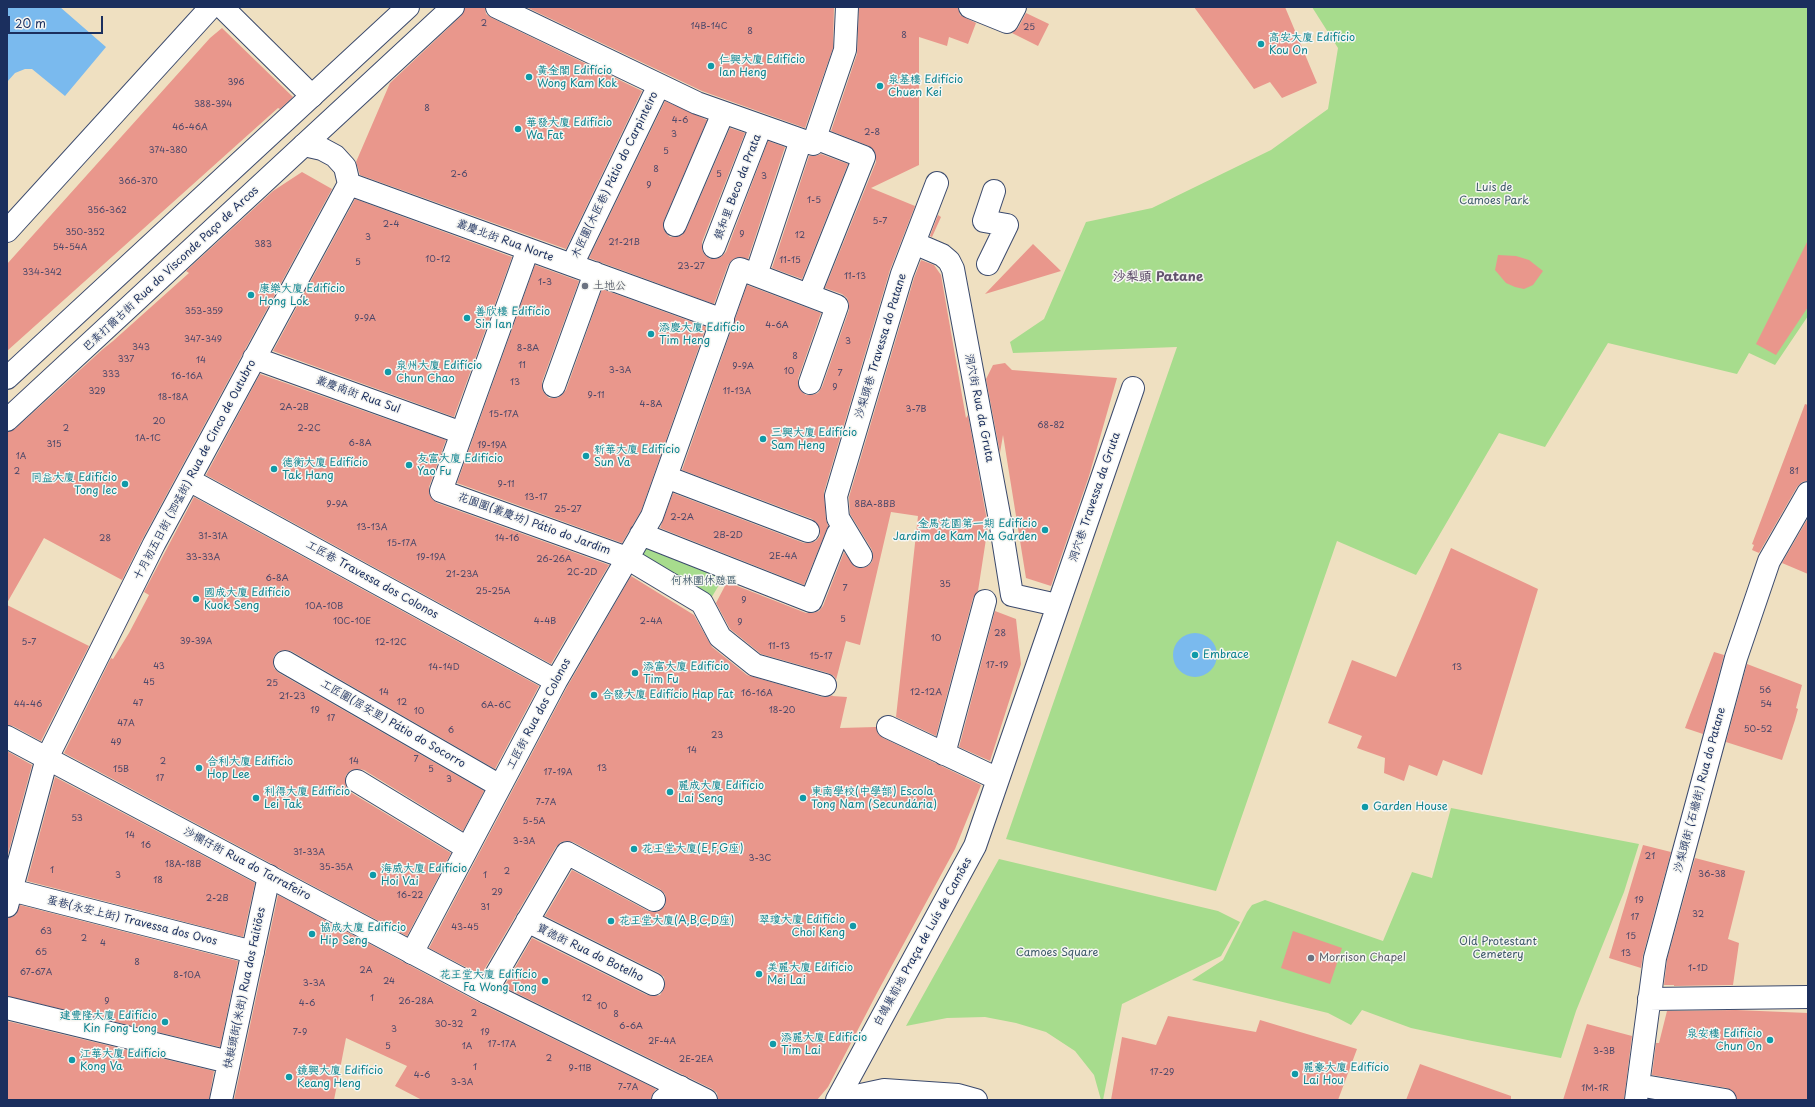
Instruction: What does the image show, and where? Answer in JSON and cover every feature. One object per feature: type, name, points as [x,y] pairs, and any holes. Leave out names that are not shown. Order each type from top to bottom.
[{"type":"street","points":[[7,231],[211,7]]},
{"type":"street","points":[[222,7],[312,96]]},
{"type":"street","points":[[7,378],[408,7]]},
{"type":"street","name":"巴素打爾古街 Rua do Visconde Paço de Arcos","points":[[7,420],[453,7]]},
{"type":"street","points":[[497,7],[697,103],[761,126],[864,157],[809,295]]},
{"type":"street","name":"工匠街 Rua dos Colonos","points":[[412,953],[556,681],[652,516],[723,320],[748,272],[810,141],[845,50],[847,7]]},
{"type":"street","points":[[970,7],[1007,22],[1015,7]]},
{"type":"street","name":"木匠圍(木匠巷) Pátio do Carpinteiro","points":[[572,265],[659,85]]},
{"type":"street","points":[[675,225],[723,112]]},
{"type":"street","name":"銀和里 Beco da Prata","points":[[714,247],[761,126]]},
{"type":"street","points":[[304,145],[322,149],[335,156],[345,167],[349,184]]},
{"type":"street","name":"沙梨頭巷 Travessa do Patane","points":[[861,556],[842,533],[838,518],[836,496],[902,274],[937,183]]},
{"type":"street","name":"叢慶北街 Rua Norte","points":[[349,184],[723,320]]},
{"type":"street","name":"十月初五日街 (泗𠵼街) Rua de Cinco de Outubro","points":[[9,898],[47,758],[154,544],[349,184]]},
{"type":"street","points":[[988,264],[1007,225],[984,221],[994,191]]},
{"type":"street","name":"洞穴街 Rua da Gruta","points":[[914,243],[942,255],[949,261],[953,269],[1000,520],[1012,595],[1058,606]]},
{"type":"street","points":[[462,432],[528,249]]},
{"type":"street","points":[[748,272],[837,306],[810,383]]},
{"type":"street","points":[[554,386],[595,273]]},
{"type":"street","name":"叢慶南街 Rua Sul","points":[[254,358],[462,432]]},
{"type":"street","name":"洞穴巷 Travessa da Gruta","points":[[998,779],[1133,388]]},
{"type":"street","name":"花園圍(叢慶坊) Pátio do Jardim","points":[[462,432],[442,491],[627,558],[702,603],[720,637],[755,665],[825,685]]},
{"type":"street","points":[[666,477],[808,531]]},
{"type":"street","name":"工匠巷 Travessa dos Colonos","points":[[189,480],[556,681]]},
{"type":"street","name":"沙梨頭街 (石牆街) Rua do Patane","points":[[1637,1092],[1648,999],[1655,958],[1736,658],[1769,561],[1808,493]]},
{"type":"street","points":[[641,534],[811,601],[842,533]]},
{"type":"street","points":[[944,754],[984,601]]},
{"type":"street","name":"工匠圍(居安里) Pátio do Socorro","points":[[285,662],[500,786]]},
{"type":"street","points":[[888,727],[998,779]]},
{"type":"street","name":"沙欄仔街 Rua do Tarrafeiro","points":[[7,737],[486,992],[706,1100]]},
{"type":"street","name":"白鴿巢前地 Praça de Luís de Camões","points":[[837,1100],[975,846],[998,779]]},
{"type":"street","points":[[357,781],[467,848]]},
{"type":"street","points":[[486,992],[567,853],[654,900]]},
{"type":"street","name":"快艇頭街(米街) Rua dos Faitiões","points":[[220,1100],[269,876]]},
{"type":"street","name":"蛋巷(永安上街) Travessa dos Ovos","points":[[9,898],[253,952]]},
{"type":"street","name":"寶德街 Rua do Botelho","points":[[527,921],[653,984]]},
{"type":"street","points":[[1648,999],[1808,997]]},
{"type":"street","points":[[7,1008],[229,1062]]},
{"type":"street","points":[[663,1100],[680,1087]]},
{"type":"street","points":[[850,1100],[856,1096],[884,1090],[958,1095],[976,1100]]},
{"type":"street","points":[[1637,1092],[1726,1100]]},
{"type":"green space","name":"Luis de Camoes Park","points":[[1312,7],[1808,7],[1808,316],[1775,365],[1749,353],[1737,374],[1608,343],[1545,447],[1499,433],[1416,575],[1337,541],[1216,891],[1006,839],[1177,347],[1013,353],[1010,342],[1044,319],[1086,222],[1152,208],[1271,150],[1328,109],[1338,48]]},
{"type":"green space","name":"何林圍休憩區","points":[[646,545],[725,575],[710,600],[640,557]]},
{"type":"green space","name":"Old Protestant Cemetery","points":[[1451,808],[1639,844],[1624,892],[1576,1011],[1561,1058],[1411,1028],[1362,1010],[1351,1025],[1328,1013],[1192,980],[1223,960],[1247,912],[1252,905],[1265,900],[1383,941],[1412,872],[1432,878]]},
{"type":"green space","name":"Camoes Square","points":[[999,859],[1218,911],[1240,922],[1221,956],[1122,1004],[1103,1100],[1101,1100],[1094,1075],[1075,1051],[1046,1032],[1016,1023],[985,1017],[947,1018],[906,1026]]},
{"type":"water","points":[[7,7],[60,7],[106,47],[65,96],[32,69],[25,69],[15,73],[7,82]]},
{"type":"water","points":[[1195,633],[1207,637],[1213,643],[1217,655],[1213,667],[1207,673],[1195,677],[1183,673],[1177,667],[1173,655],[1177,643],[1183,637]]},
{"type":"building","points":[[465,7],[485,7],[486,14],[492,18],[642,91],[566,249],[360,175],[356,162],[390,83],[461,16]]},
{"type":"building","points":[[526,7],[834,7],[833,48],[805,128],[702,91]]},
{"type":"building","points":[[859,7],[958,7],[960,15],[976,23],[968,44],[949,37],[947,46],[919,37],[919,165],[871,188],[915,206],[890,270],[824,492],[828,526],[804,585],[660,528],[673,493],[804,543],[816,541],[820,536],[820,529],[817,523],[812,519],[682,470],[747,285],[821,313],[798,379],[798,385],[801,391],[806,395],[818,393],[822,387],[849,310],[847,298],[842,294],[825,288],[876,162],[874,150],[869,146],[831,131],[857,54]]},
{"type":"building","name":"高安大廈 Edifício Kou On","points":[[1194,7],[1285,7],[1317,83],[1282,98],[1270,82],[1254,89]]},
{"type":"building","points":[[1026,13],[1049,24],[1038,46],[1012,33],[1018,28]]},
{"type":"building","points":[[222,28],[293,97],[280,109],[278,108],[7,351],[7,264],[210,38]]},
{"type":"building","points":[[665,101],[707,120],[664,220],[663,226],[665,232],[670,237],[682,235],[686,230],[730,128],[745,133],[702,242],[704,254],[710,259],[721,257],[726,252],[768,141],[785,147],[748,259],[738,257],[732,260],[728,265],[714,304],[589,258]]},
{"type":"building","points":[[821,154],[848,164],[802,279],[772,268],[809,156]]},
{"type":"building","points":[[302,172],[332,189],[143,538],[122,580],[44,538],[7,603],[7,432],[15,429],[189,273],[186,271],[273,191]]},
{"type":"building","points":[[355,199],[512,257],[454,417],[273,351]]},
{"type":"building","points":[[938,215],[941,217],[932,237],[930,236]]},
{"type":"building","points":[[1808,240],[1808,307],[1776,355],[1756,344]]},
{"type":"building","points":[[1033,244],[1061,271],[985,294]]},
{"type":"building","points":[[1498,255],[1516,256],[1529,260],[1543,271],[1533,285],[1524,289],[1515,287],[1506,283],[1495,270]]},
{"type":"building","points":[[921,260],[934,265],[941,275],[966,418],[968,415],[988,526],[978,591],[973,598],[936,736],[896,717],[918,516],[891,512],[860,645],[846,641],[836,680],[834,676],[828,673],[761,654],[730,629],[716,603],[727,582],[806,613],[813,613],[819,611],[823,606],[844,552],[855,567],[862,568],[868,566],[872,562],[872,550],[850,514],[849,497],[914,278]]},
{"type":"building","points":[[535,265],[579,281],[542,382],[542,389],[549,398],[557,398],[566,390],[602,289],[706,327],[641,511],[622,543],[457,483]]},
{"type":"building","points":[[1005,363],[1012,370],[1117,378],[1089,476],[1051,586],[1026,578],[1003,435],[1000,453],[986,379],[993,365]]},
{"type":"building","points":[[260,374],[446,440],[429,487],[429,494],[437,503],[609,565],[551,664],[206,475]]},
{"type":"building","points":[[1805,404],[1808,405],[1808,481],[1802,482],[1797,487],[1759,553],[1752,550],[1754,545],[1752,544]]},
{"type":"building","points":[[194,497],[539,686],[495,769],[291,651],[279,651],[274,656],[274,668],[279,673],[484,791],[463,831],[364,770],[351,770],[346,775],[346,787],[350,792],[451,853],[407,936],[64,753],[111,658],[113,659],[129,633],[149,595],[144,592]]},
{"type":"building","points":[[1808,518],[1808,574],[1782,563]]},
{"type":"building","points":[[1451,548],[1538,589],[1482,775],[1443,760],[1437,776],[1409,765],[1404,781],[1384,773],[1385,758],[1357,748],[1362,736],[1328,723],[1352,660],[1396,677]]},
{"type":"building","points":[[631,576],[694,615],[712,647],[747,675],[822,697],[833,695],[832,696],[847,697],[840,728],[876,727],[878,734],[883,738],[981,785],[955,849],[828,1087],[817,1100],[718,1100],[717,1093],[712,1089],[504,987],[532,938],[647,995],[660,995],[664,989],[664,977],[659,973],[545,916],[572,870],[648,911],[660,911],[665,906],[665,894],[660,889],[573,842],[561,842],[556,847],[481,975],[429,948],[567,687]]},
{"type":"building","points":[[7,605],[89,646],[41,741],[13,726],[7,725]]},
{"type":"building","points":[[995,611],[1016,619],[1021,664],[990,761],[959,747]]},
{"type":"building","points":[[1714,652],[1724,655],[1703,734],[1685,728]]},
{"type":"building","points":[[1747,664],[1802,685],[1796,708],[1798,709],[1782,760],[1726,742]]},
{"type":"building","points":[[7,751],[32,765],[7,858]]},
{"type":"building","points":[[55,777],[255,883],[243,937],[27,881]]},
{"type":"building","points":[[1643,845],[1671,852],[1643,955],[1641,968],[1609,958]]},
{"type":"building","points":[[1695,858],[1745,871],[1728,939],[1739,943],[1733,985],[1664,985],[1667,960]]},
{"type":"building","points":[[278,895],[480,1003],[656,1089],[651,1100],[422,1100],[395,1086],[407,1066],[346,1038],[334,1100],[234,1100]]},
{"type":"building","points":[[20,905],[238,961],[220,1047],[7,996],[7,918],[16,915]]},
{"type":"building","name":"Morrison Chapel","points":[[1293,931],[1342,948],[1330,984],[1281,968]]},
{"type":"building","points":[[1736,1010],[1808,1013],[1808,1100],[1737,1100],[1733,1091],[1727,1088],[1652,1075],[1656,1043],[1659,1043],[1667,1011]]},
{"type":"building","points":[[1168,1016],[1256,1032],[1260,1020],[1357,1049],[1338,1100],[1111,1100],[1122,1037],[1156,1045]]},
{"type":"building","name":"江華大廈 Edifício Kong Va","points":[[7,1021],[214,1071],[209,1100],[7,1100]]},
{"type":"building","points":[[1587,1024],[1632,1036],[1624,1100],[1563,1100]]},
{"type":"building","name":"麗豪大廈 Edifício Lai Hou","points":[[1420,1064],[1511,1096],[1511,1100],[1406,1100]]},
{"type":"place","name":"高安大廈 Edifício Kou On","points":[[1261,44]]},
{"type":"place","name":"仁興大廈 Edifício Ian Heng","points":[[711,66]]},
{"type":"place","name":"黃金閣 Edifício Wong Kam Kok","points":[[529,77]]},
{"type":"place","name":"泉基樓 Edifício Chuen Kei","points":[[880,86]]},
{"type":"place","name":"華發大廈 Edifício Wa Fat","points":[[518,129]]},
{"type":"place","name":"土地公","points":[[585,286]]},
{"type":"place","name":"康樂大廈 Edifício Hong Lok","points":[[251,295]]},
{"type":"place","name":"善欣樓 Edifício Sin Ian","points":[[467,318]]},
{"type":"place","name":"添慶大廈 Edifício Tim Heng","points":[[651,334]]},
{"type":"place","name":"泉州大廈 Edifício Chun Chao","points":[[388,372]]},
{"type":"place","name":"三興大廈 Edifício Sam Heng","points":[[763,439]]},
{"type":"place","name":"新華大廈 Edifício Sun Va","points":[[586,456]]},
{"type":"place","name":"友富大廈 Edifício Yao Fu","points":[[409,465]]},
{"type":"place","name":"德衡大廈 Edifício Tak Hang","points":[[274,469]]},
{"type":"place","name":"同益大廈 Edifício Tong Iec","points":[[125,484]]},
{"type":"place","name":"金馬花園第一期 Edifício Jardim de Kam Ma Garden","points":[[1045,530]]},
{"type":"place","name":"國成大廈 Edifício Kuok Seng","points":[[196,599]]},
{"type":"place","name":"Embrace","points":[[1195,655]]},
{"type":"place","name":"添富大廈 Edifício Tim Fu","points":[[635,673]]},
{"type":"place","name":"合發大廈 Edifício Hap Fat","points":[[594,695]]},
{"type":"place","name":"合利大廈 Edifício Hop Lee","points":[[199,768]]},
{"type":"place","name":"麗成大廈 Edifício Lai Seng","points":[[670,792]]},
{"type":"place","name":"利得大廈 Edifício Lei Tak","points":[[256,798]]},
{"type":"place","name":"東南學校(中學部) Escola Tong Nam (Secundária)","points":[[803,798]]},
{"type":"place","name":"Garden House","points":[[1365,807]]},
{"type":"place","name":"花王堂大廈(E,F,G座)","points":[[634,849]]},
{"type":"place","name":"海威大廈 Edifício Hoi Vai","points":[[373,875]]},
{"type":"place","name":"花王堂大廈(A,B,C,D座)","points":[[611,921]]},
{"type":"place","name":"翠瓊大廈 Edifício Choi Keng","points":[[853,926]]},
{"type":"place","name":"協成大廈 Edifício Hip Seng","points":[[312,934]]},
{"type":"place","name":"Morrison Chapel","points":[[1311,958]]},
{"type":"place","name":"美麗大廈 Edifício Mei Lai","points":[[759,974]]},
{"type":"place","name":"花王堂大廈 Edifício Fa Wong Tong","points":[[545,981]]},
{"type":"place","name":"建豐隆大廈 Edifício Kin Fong Long","points":[[165,1022]]},
{"type":"place","name":"泉安樓 Edifício Chun On","points":[[1770,1040]]},
{"type":"place","name":"添麗大廈 Edifício Tim Lai","points":[[773,1044]]},
{"type":"place","name":"江華大廈 Edifício Kong Va","points":[[72,1060]]},
{"type":"place","name":"麗豪大廈 Edifício Lai Hou","points":[[1295,1074]]},
{"type":"place","name":"鏡興大廈 Edifício Keang Heng","points":[[289,1077]]},
{"type":"district","name":"沙梨頭 Patane","points":[[1158,277]]}]
